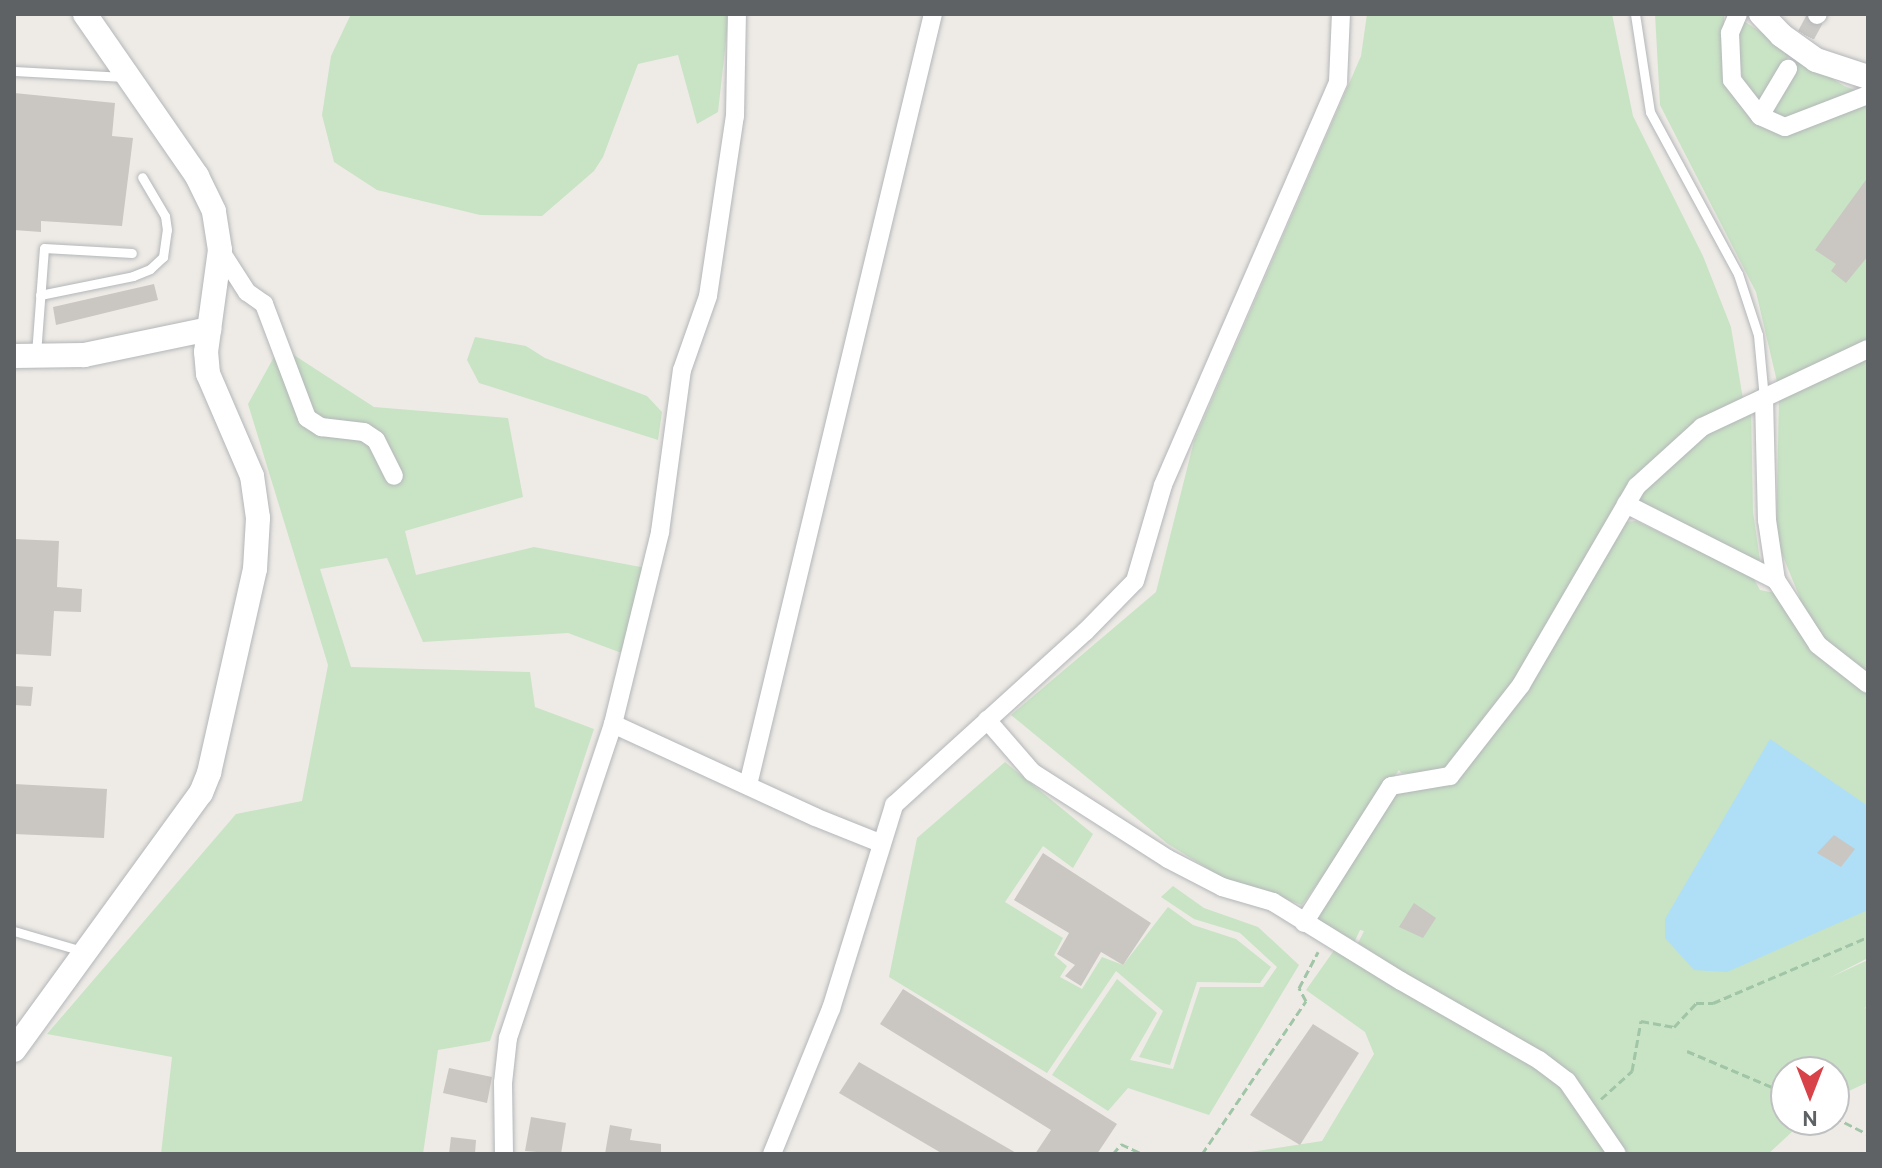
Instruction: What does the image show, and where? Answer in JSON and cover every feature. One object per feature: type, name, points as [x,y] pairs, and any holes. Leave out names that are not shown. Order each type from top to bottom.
[{"type":"street","points":[[14,1050],[201,793],[209,773],[255,569],[258,518],[252,476],[208,374],[209,329],[220,250],[214,211],[197,176],[85,14]]},
{"type":"street","points":[[504,1154],[503,1083],[508,1038],[613,724],[660,532],[682,370],[708,296],[735,116],[737,14]]},
{"type":"street","points":[[748,785],[933,14]]},
{"type":"street","points":[[772,1154],[831,1009],[894,805],[1085,632],[1135,581],[1163,485],[1338,82],[1341,14]]},
{"type":"street","points":[[1738,14],[1730,33],[1732,80],[1760,116],[1785,127],[1868,95]]},
{"type":"street","points":[[1761,14],[1781,35],[1816,60],[1868,77]]},
{"type":"street","points":[[1760,116],[1788,69]]},
{"type":"street","points":[[220,250],[247,292],[264,304],[307,418],[321,427],[364,432],[376,440],[394,476]]},
{"type":"street","points":[[25,357],[84,355],[209,329]]},
{"type":"street","points":[[1304,923],[1391,786],[1450,776],[1521,685],[1637,486],[1702,427],[1868,349]]},
{"type":"street","points":[[1764,398],[1767,520],[1776,580],[1818,645],[1868,684]]},
{"type":"street","points":[[1626,504],[1776,580]]},
{"type":"street","points":[[987,720],[1032,772],[1168,859],[1222,887],[1273,902],[1327,937],[1539,1060],[1567,1081],[1617,1154]]},
{"type":"street","points":[[613,724],[880,843]]},
{"type":"lane","points":[[1635,14],[1650,112],[1738,274],[1758,335],[1764,398]]},
{"type":"lane","points":[[14,71],[132,78]]},
{"type":"lane","points":[[40,295],[133,276],[150,269],[163,257],[167,230],[165,216],[142,177]]},
{"type":"lane","points":[[25,357],[40,295],[44,248],[132,253]]},
{"type":"lane","points":[[14,931],[85,952]]},
{"type":"path","points":[[1202,1154],[1306,1001],[1299,988],[1327,937]]},
{"type":"path","points":[[1588,1111],[1632,1071],[1641,1021],[1674,1027],[1696,1003],[1713,1003],[1868,937]]},
{"type":"path","points":[[1687,1051],[1770,1086]]},
{"type":"path","points":[[1850,1125],[1868,1134]]},
{"type":"path","points":[[1113,1154],[1121,1144],[1142,1154]]},
{"type":"green space","points":[[351,14],[729,14],[718,112],[697,124],[678,55],[638,64],[603,157],[594,171],[542,216],[480,215],[377,190],[334,162],[322,115],[331,56]]},
{"type":"green space","points":[[1367,14],[1612,14],[1633,116],[1703,256],[1731,327],[1743,399],[1755,390],[1751,405],[1753,512],[1760,560],[1748,562],[1619,500],[1496,711],[1440,773],[1401,773],[1399,770],[1302,905],[1223,878],[1168,844],[1011,715],[1156,592],[1194,441],[1361,56]]},
{"type":"green space","points":[[1655,14],[1724,14],[1724,60],[1758,113],[1785,124],[1768,110],[1799,57],[1844,86],[1861,92],[1868,101],[1868,346],[1778,386],[1756,292],[1660,105]]},
{"type":"green space","points":[[1742,20],[1791,51],[1763,108],[1747,93],[1732,40]]},
{"type":"green space","points":[[475,337],[526,346],[545,358],[647,396],[662,412],[658,440],[479,383],[467,360]]},
{"type":"green space","points":[[280,346],[374,407],[508,418],[523,497],[405,531],[416,575],[534,547],[646,568],[627,655],[568,633],[423,642],[387,558],[320,569],[351,667],[530,672],[535,707],[594,729],[490,1041],[438,1050],[423,1154],[161,1154],[172,1057],[47,1034],[236,814],[302,801],[328,665],[248,404]]},
{"type":"green space","points":[[1868,354],[1868,958],[1829,978],[1868,960],[1868,1006],[1863,1009],[1868,1007],[1868,1082],[1850,1090],[1850,1056],[1770,1056],[1770,1136],[1788,1136],[1768,1154],[1628,1154],[1572,1080],[1358,943],[1364,931],[1360,930],[1352,947],[1302,913],[1391,786],[1465,772],[1623,522],[1636,521],[1753,577],[1760,590],[1800,598],[1776,539],[1779,397]]},
{"type":"green space","points":[[1005,762],[1093,834],[1073,868],[1043,846],[1005,902],[1063,938],[1054,955],[1067,966],[1060,977],[1082,989],[1102,957],[1123,965],[1168,907],[1193,925],[1236,939],[1271,967],[1260,983],[1197,982],[1170,1065],[1139,1057],[1163,1011],[1116,971],[1047,1073],[889,977],[917,838]]},
{"type":"green space","points":[[1173,886],[1204,908],[1258,927],[1299,965],[1209,1115],[1128,1088],[1108,1111],[1052,1075],[1117,979],[1157,1013],[1130,1060],[1173,1069],[1200,987],[1263,987],[1277,967],[1240,933],[1194,919],[1161,897]]},
{"type":"green space","points":[[1335,949],[1558,1074],[1622,1154],[1237,1154],[1322,1141],[1374,1054],[1365,1032],[1306,990]]},
{"type":"water","points":[[1770,739],[1868,806],[1868,910],[1727,972],[1694,970],[1665,938],[1665,919]]},
{"type":"building","points":[[14,93],[115,103],[112,136],[133,138],[122,226],[41,221],[41,232],[14,230]]},
{"type":"building","points":[[1868,177],[1868,256],[1846,283],[1831,271],[1836,264],[1815,250]]},
{"type":"building","points":[[154,284],[158,300],[56,325],[53,307]]},
{"type":"building","points":[[14,539],[59,541],[57,587],[82,589],[81,612],[54,611],[51,656],[14,654]]},
{"type":"building","points":[[14,686],[33,687],[31,706],[14,705]]},
{"type":"building","points":[[14,784],[107,789],[104,838],[14,834]]},
{"type":"building","points":[[1834,835],[1855,849],[1841,867],[1817,853]]},
{"type":"building","points":[[1043,853],[1151,923],[1123,965],[1101,952],[1081,986],[1065,976],[1075,965],[1057,954],[1069,933],[1014,900]]},
{"type":"building","points":[[1414,903],[1436,918],[1423,938],[1399,927]]},
{"type":"building","points":[[903,989],[1117,1124],[1097,1154],[1035,1154],[1051,1130],[880,1024]]},
{"type":"building","points":[[1313,1024],[1359,1053],[1300,1145],[1250,1115]]},
{"type":"building","points":[[859,1062],[1018,1154],[943,1154],[839,1093]]},
{"type":"building","points":[[449,1068],[492,1077],[487,1103],[443,1093]]},
{"type":"building","points":[[531,1117],[566,1123],[561,1154],[525,1151]]},
{"type":"building","points":[[610,1125],[632,1129],[630,1140],[661,1144],[661,1154],[605,1154]]},
{"type":"building","points":[[451,1137],[476,1140],[475,1154],[449,1154]]},
{"type":"tunnel","points":[[1793,59],[1817,15]]}]
